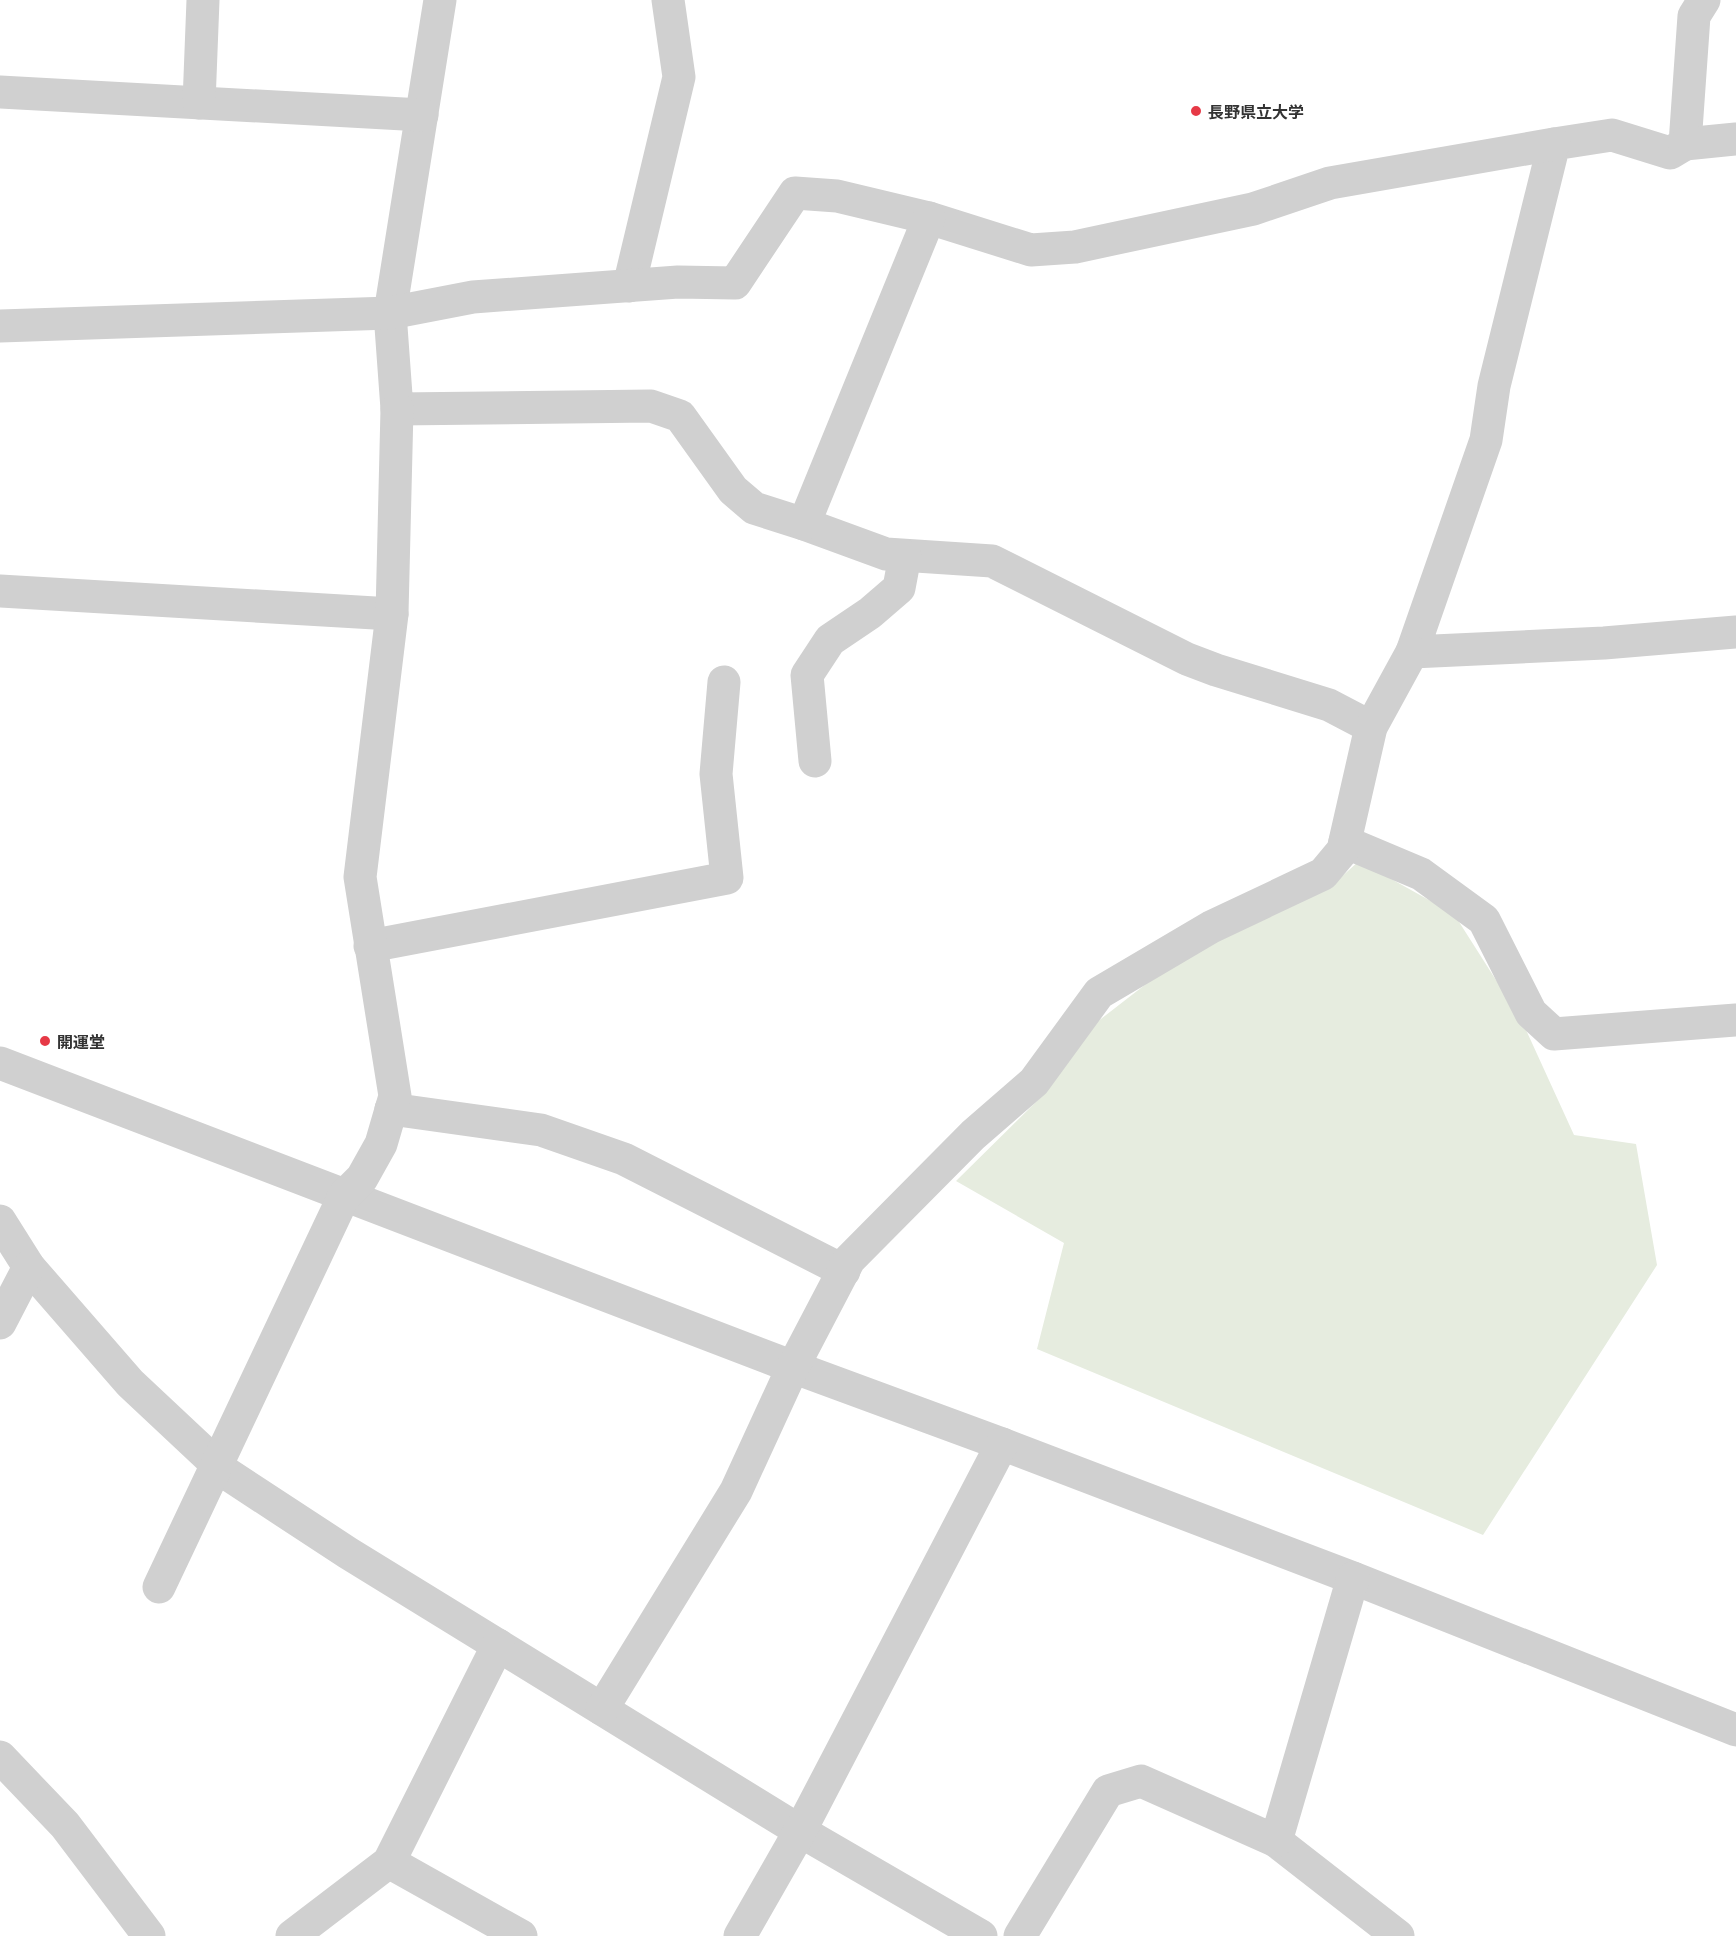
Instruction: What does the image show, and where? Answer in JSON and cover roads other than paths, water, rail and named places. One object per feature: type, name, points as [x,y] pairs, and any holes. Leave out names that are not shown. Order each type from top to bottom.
[{"type":"street","points":[[199,103],[203,0]]},
{"type":"street","points":[[159,1587],[345,1196],[362,1178],[381,1144],[395,1096],[360,877],[392,614],[397,409],[390,314],[440,0]]},
{"type":"street","points":[[629,286],[679,77],[668,0]]},
{"type":"street","points":[[1685,144],[1694,15],[1704,0]]},
{"type":"street","points":[[0,92],[422,115]]},
{"type":"street","points":[[0,326],[390,314],[473,297],[678,282],[735,283],[795,193],[837,196],[929,218],[1031,250],[1075,247],[1253,209],[1330,183],[1554,144],[1612,135],[1670,153],[1685,144],[1736,139]]},
{"type":"street","points":[[602,1709],[736,1491],[793,1368],[849,1260],[965,1143],[1034,1082],[1099,993],[1211,927],[1323,874],[1343,850],[1371,727],[1412,652],[1486,440],[1494,386],[1554,144]]},
{"type":"street","points":[[804,524],[929,218]]},
{"type":"street","points":[[397,409],[651,406],[680,416],[733,490],[754,508],[886,554],[992,561],[1187,659],[1329,705],[1371,727]]},
{"type":"street","points":[[815,761],[807,675],[830,640],[870,613],[899,588],[905,556]]},
{"type":"street","points":[[0,591],[392,614]]},
{"type":"street","points":[[1412,652],[1605,643],[1736,632]]},
{"type":"street","points":[[370,946],[727,878],[716,774],[724,682]]},
{"type":"street","points":[[1345,842],[1421,874],[1484,920],[1531,1013],[1554,1034],[1722,1022]]},
{"type":"street","points":[[0,1063],[793,1368],[1002,1444],[1353,1578],[1736,1730]]},
{"type":"street","points":[[391,1109],[542,1130],[613,1156],[844,1271]]},
{"type":"street","points":[[0,1221],[29,1267],[130,1383],[226,1473],[348,1553],[800,1831],[981,1936]]},
{"type":"street","points":[[0,1323],[29,1267]]},
{"type":"street","points":[[740,1936],[800,1831],[1002,1444]]},
{"type":"street","points":[[1276,1841],[1353,1578]]},
{"type":"street","points":[[292,1936],[389,1862],[498,1645]]},
{"type":"street","points":[[0,1757],[65,1825],[149,1936]]},
{"type":"street","points":[[1020,1936],[1108,1791],[1141,1781],[1276,1841],[1398,1936]]},
{"type":"street","points":[[389,1862],[521,1936]]},
{"type":"place","name":"長野県立大学","points":[[1196,111]]},
{"type":"place","name":"開運堂","points":[[45,1041]]}]
